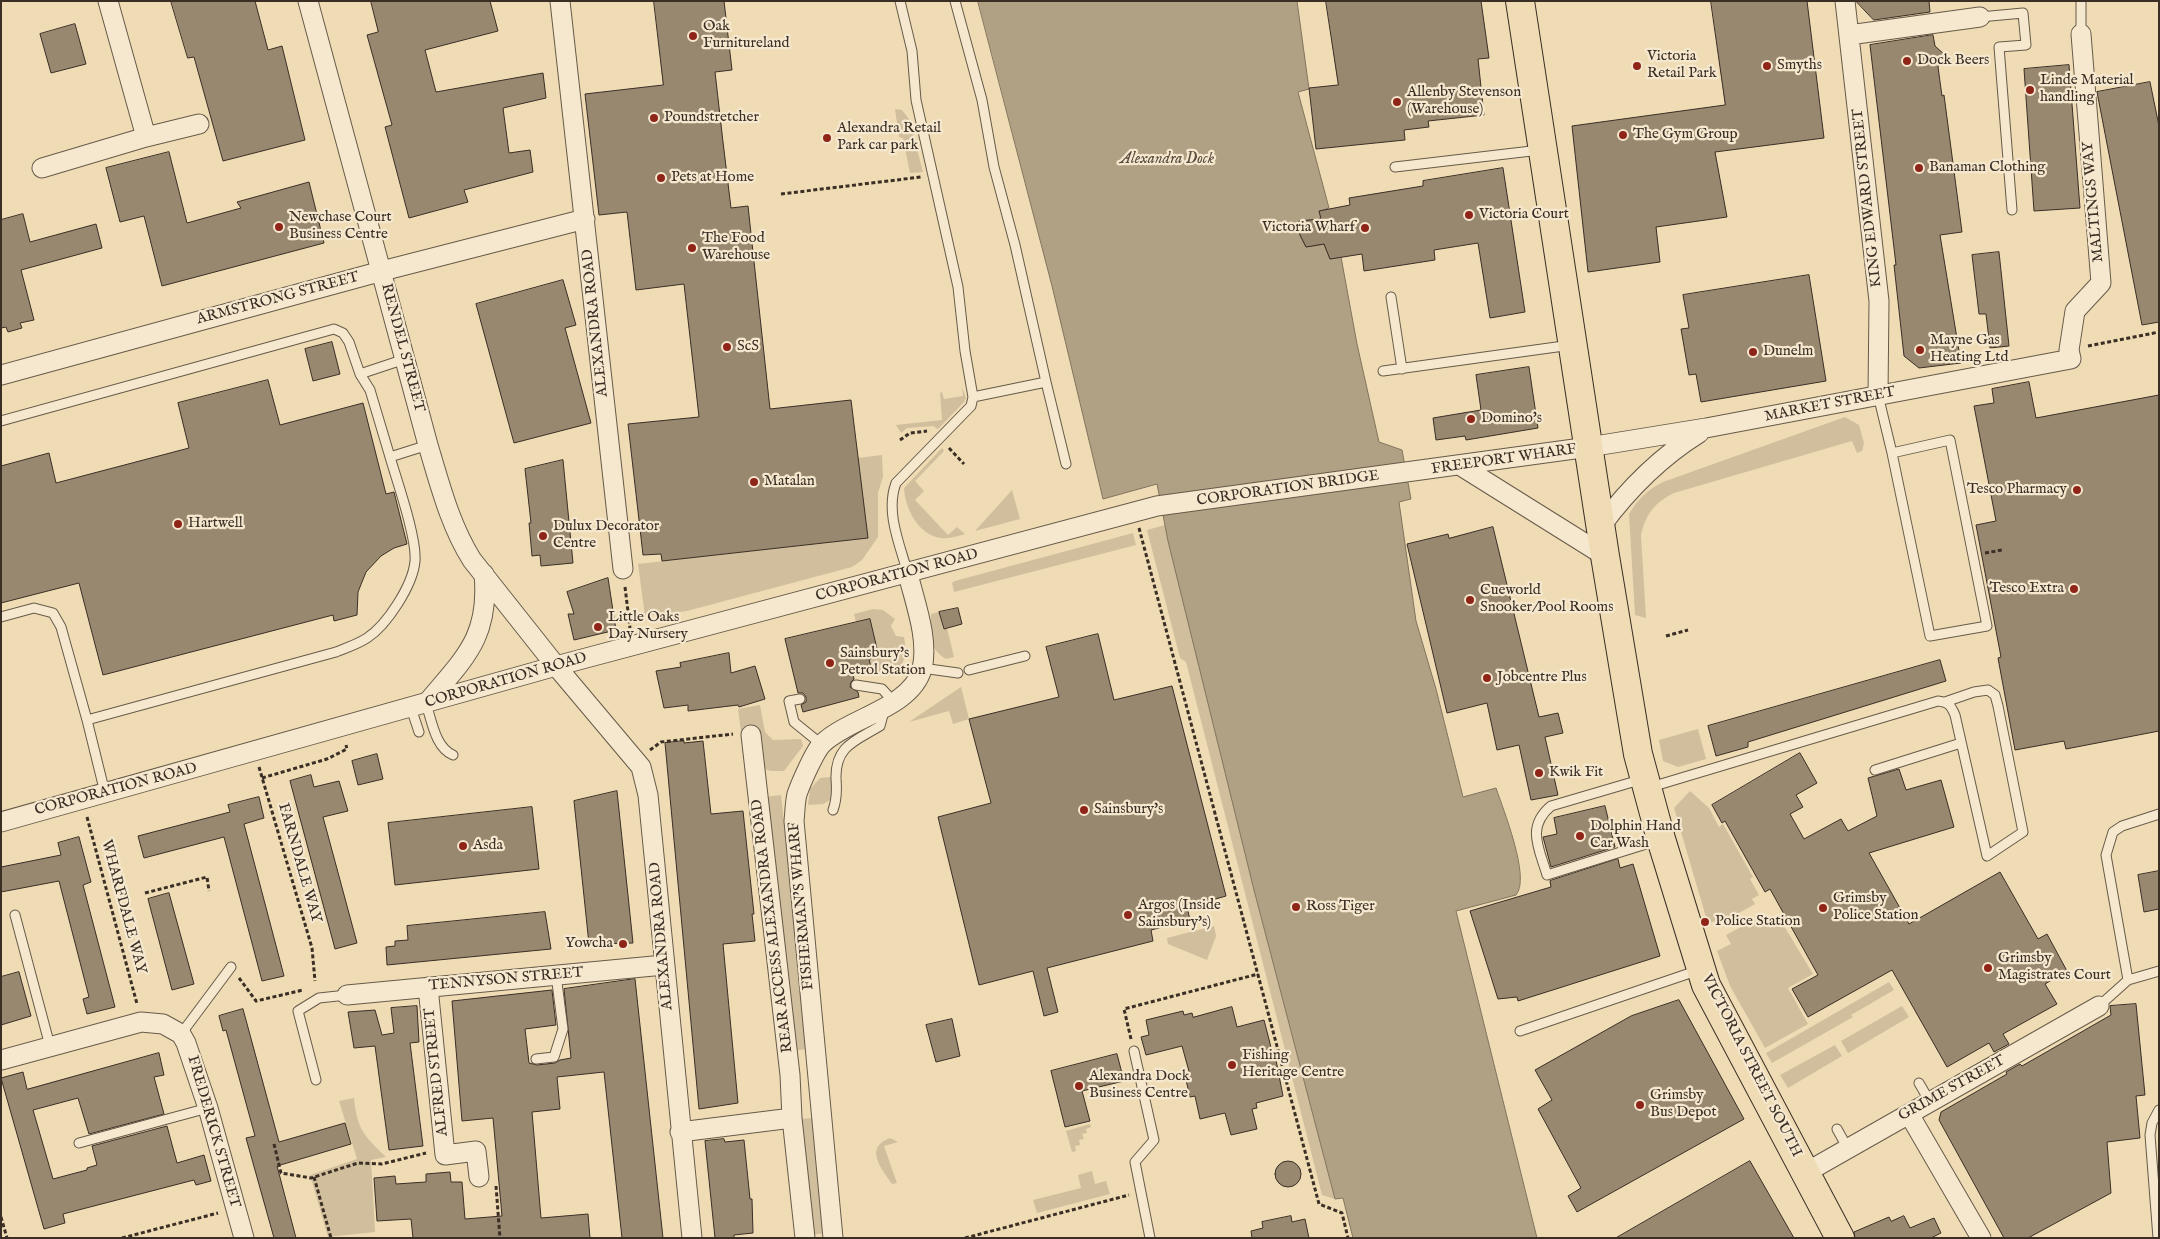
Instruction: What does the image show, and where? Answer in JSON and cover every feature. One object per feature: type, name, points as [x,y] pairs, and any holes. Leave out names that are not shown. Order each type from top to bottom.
[{"type":"highway","name":"VICTORIA STREET SOUTH","points":[[1520,1],[1605,556],[1638,754],[1706,984],[1840,1238]]},
{"type":"street","points":[[108,1],[146,137]]},
{"type":"street","name":"RENDEL STREET","points":[[308,1],[428,445],[461,542],[556,666]]},
{"type":"street","name":"ALEXANDRA ROAD","points":[[560,1],[623,569]]},
{"type":"street","name":"KING EDWARD STREET","points":[[1845,1],[1879,301],[1878,395]]},
{"type":"street","points":[[1849,35],[1980,16]]},
{"type":"street","name":"MALTINGS WAY","points":[[2070,355],[2074,312],[2101,284],[2081,34]]},
{"type":"street","points":[[42,168],[146,137],[199,124]]},
{"type":"street","name":"ARMSTRONG STREET","points":[[1,375],[382,270],[585,219]]},
{"type":"street","name":"MARKET STREET","points":[[1589,447],[1706,428],[2070,355]]},
{"type":"street","points":[[1601,526],[1622,496],[1648,470],[1706,428]]},
{"type":"street","name":"FREEPORT WHARF","points":[[1420,472],[1589,447]]},
{"type":"street","points":[[1460,466],[1605,556]]},
{"type":"street","name":"CORPORATION BRIDGE","points":[[1157,506],[1420,472]]},
{"type":"street","name":"CORPORATION ROAD","points":[[1,822],[556,666],[908,574],[1157,506]]},
{"type":"street","points":[[419,706],[466,655],[480,628],[487,599],[484,574]]},
{"type":"street","name":"FISHERMAN'S WHARF","points":[[833,1238],[794,821],[797,794],[821,744],[843,727],[889,705],[907,693],[916,681],[922,668],[922,632],[908,574]]},
{"type":"street","name":"ALEXANDRA ROAD","points":[[556,666],[641,767],[648,795],[692,1238]]},
{"type":"street","name":"REAR ACCESS ALEXANDRA ROAD","points":[[751,735],[790,1075],[792,1118],[805,1238]]},
{"type":"street","name":"TENNYSON STREET","points":[[347,995],[664,965]]},
{"type":"street","name":"ALFRED STREET","points":[[428,987],[446,1155],[476,1151],[479,1177]]},
{"type":"street","name":"GRIME STREET","points":[[1805,1173],[2099,1006]]},
{"type":"street","points":[[1,1060],[142,1022],[163,1024],[180,1034]]},
{"type":"street","name":"FREDERICK STREET","points":[[180,1034],[198,1074],[244,1238]]},
{"type":"street","points":[[1909,1114],[1981,1238]]},
{"type":"street","points":[[680,1132],[792,1118]]},
{"type":"lane","points":[[900,1],[912,51],[916,100],[958,287],[965,351],[974,397],[971,406],[896,483],[891,496],[891,512],[908,574]]},
{"type":"lane","points":[[955,1],[982,100],[994,167],[1015,245],[1066,464]]},
{"type":"lane","points":[[2081,1],[2081,34]]},
{"type":"lane","points":[[1980,16],[2024,13],[2026,45],[1999,47],[2012,210]]},
{"type":"lane","points":[[1394,167],[1543,149]]},
{"type":"lane","points":[[1391,296],[1402,369]]},
{"type":"lane","points":[[1,421],[334,329],[343,333],[349,342],[360,374],[370,390],[390,457],[414,544],[415,562],[406,588],[392,612],[368,638],[336,652],[87,720]]},
{"type":"lane","points":[[1383,372],[1573,345]]},
{"type":"lane","points":[[360,374],[405,360]]},
{"type":"lane","points":[[974,397],[1046,382]]},
{"type":"lane","points":[[1878,395],[1930,636],[1987,626],[1950,440],[1892,453]]},
{"type":"lane","points":[[390,457],[428,445]]},
{"type":"lane","points":[[1,617],[34,608],[52,614],[61,627],[106,793]]},
{"type":"lane","points":[[969,670],[1025,656]]},
{"type":"lane","points":[[922,668],[958,673]]},
{"type":"lane","points":[[833,810],[837,800],[838,758],[844,748],[880,726],[889,705],[882,689],[856,685]]},
{"type":"lane","points":[[1662,839],[1547,874],[1534,833],[1540,815],[1551,806],[1647,783],[1938,701],[1951,705],[1953,710],[1987,856],[2023,832],[1995,695],[1988,690],[1981,690],[1945,702]]},
{"type":"lane","points":[[800,699],[789,701],[794,722],[821,744]]},
{"type":"lane","points":[[419,706],[419,732]]},
{"type":"lane","points":[[419,706],[444,751],[452,756]]},
{"type":"lane","points":[[1875,770],[1961,743]]},
{"type":"lane","points":[[2128,980],[2106,855],[2113,832],[2122,826],[2159,814]]},
{"type":"lane","points":[[15,915],[50,1046]]},
{"type":"lane","points":[[180,1034],[231,967]]},
{"type":"lane","points":[[1520,1031],[1701,969]]},
{"type":"lane","points":[[2099,1006],[2128,980],[2159,971]]},
{"type":"lane","points":[[536,1059],[554,1057],[563,1030],[556,975]]},
{"type":"lane","points":[[316,1080],[298,1011],[320,998],[347,995]]},
{"type":"lane","points":[[1134,1051],[1154,1140],[1135,1162],[1150,1238]]},
{"type":"lane","points":[[1919,1083],[1930,1102]]},
{"type":"lane","points":[[79,1143],[208,1108]]},
{"type":"lane","points":[[2158,1238],[2150,1135],[2152,1122],[2159,1110]]},
{"type":"lane","points":[[1838,1129],[1848,1148]]},
{"type":"path","points":[[781,194],[932,174]]},
{"type":"path","points":[[2070,355],[2159,332]]},
{"type":"path","points":[[1135,512],[1319,1204],[1342,1213],[1348,1238]]},
{"type":"path","points":[[623,569],[633,646]]},
{"type":"path","points":[[1666,636],[1688,630]]},
{"type":"path","points":[[262,778],[327,759],[347,749],[340,728]]},
{"type":"path","points":[[636,760],[661,742],[739,734],[751,735]]},
{"type":"path","name":"FARNDALE WAY","points":[[255,751],[312,948],[315,981],[312,985]]},
{"type":"path","name":"WHARFDALE WAY","points":[[82,799],[142,1022]]},
{"type":"path","points":[[145,893],[207,877],[209,891]]},
{"type":"path","points":[[231,967],[256,1001],[307,989]]},
{"type":"path","points":[[1134,1051],[1124,1009],[1258,974]]},
{"type":"path","points":[[274,1144],[281,1173],[314,1177],[358,1163],[382,1164],[445,1149]]},
{"type":"path","points":[[479,1177],[495,1176],[500,1238]]},
{"type":"path","points":[[314,1177],[331,1238]]},
{"type":"path","points":[[965,1238],[1141,1192]]},
{"type":"path","points":[[122,1238],[236,1208]]},
{"type":"path","points":[[1,1218],[7,1238]]},
{"type":"shaded area","points":[[895,109],[902,110],[909,119],[923,172],[910,173],[903,138],[899,137]]},
{"type":"shaded area","points":[[962,387],[966,398],[964,402],[938,429],[933,426],[907,428],[901,433],[896,425],[942,420],[940,393],[942,392],[944,399],[963,396]]},
{"type":"shaded area","points":[[1845,417],[1859,425],[1864,443],[1862,451],[1857,453],[1852,441],[1674,493],[1662,500],[1649,515],[1641,535],[1646,618],[1635,615],[1629,514],[1643,495],[1663,482]]},
{"type":"shaded area","points":[[942,448],[944,451],[915,481],[924,491],[915,500],[948,535],[957,527],[965,534],[947,538],[933,536],[919,526],[910,512],[904,488]]},
{"type":"shaded area","points":[[882,455],[883,477],[878,493],[878,537],[862,560],[852,567],[687,611],[645,616],[638,564],[867,538],[858,458]]},
{"type":"shaded area","points":[[1012,490],[1020,519],[975,531]]},
{"type":"shaded area","points":[[1165,525],[1254,890],[1335,1199],[1322,1195],[1186,662],[1180,658],[1147,530]]},
{"type":"shaded area","points":[[1133,533],[1136,545],[954,592],[952,583],[955,581]]},
{"type":"shaded area","points":[[873,609],[883,610],[895,619],[891,626],[896,636],[904,637],[904,658],[901,667],[894,676],[872,673],[870,655],[878,653],[870,619],[856,622],[854,614]]},
{"type":"shaded area","points":[[939,612],[943,629],[947,628],[954,657],[946,659],[936,650],[932,640],[931,614]]},
{"type":"shaded area","points":[[961,687],[969,719],[953,724],[949,711],[909,722]]},
{"type":"shaded area","points":[[760,705],[765,732],[773,740],[801,739],[803,746],[784,771],[770,771],[763,768],[757,730],[741,732],[738,709]]},
{"type":"shaded area","points":[[1698,729],[1706,759],[1678,767],[1663,761],[1659,740]]},
{"type":"shaded area","points":[[831,777],[832,799],[823,804],[808,805],[810,789],[820,778]]},
{"type":"shaded area","points":[[1690,791],[1709,808],[1719,827],[1723,824],[1753,877],[1750,879],[1759,895],[1752,899],[1755,904],[1719,924],[1717,920],[1708,924],[1674,808]]},
{"type":"shaded area","points":[[781,795],[808,1049],[791,1051],[765,797]]},
{"type":"shaded area","points":[[1762,916],[1765,920],[1771,917],[1775,925],[1781,921],[1813,974],[1788,988],[1808,1024],[1765,1048],[1730,986],[1717,951],[1731,944],[1726,935]]},
{"type":"shaded area","points":[[1214,926],[1216,936],[1207,960],[1168,944],[1167,938]]},
{"type":"shaded area","points":[[1889,982],[1894,990],[1851,1015],[1853,1017],[1772,1063],[1766,1053]]},
{"type":"shaded area","points":[[1902,1006],[1909,1017],[1848,1053],[1841,1041]]},
{"type":"shaded area","points":[[1835,1045],[1842,1056],[1788,1088],[1780,1075]]},
{"type":"shaded area","points":[[354,1098],[357,1117],[363,1131],[386,1157],[371,1160],[375,1232],[328,1237],[310,1175],[357,1159],[339,1101]]},
{"type":"shaded area","points":[[815,1118],[827,1233],[809,1235],[797,1119]]},
{"type":"shaded area","points":[[1090,1124],[1091,1127],[1086,1129],[1087,1133],[1082,1134],[1084,1139],[1079,1140],[1080,1145],[1075,1146],[1076,1151],[1072,1152],[1066,1131]]},
{"type":"shaded area","points":[[890,1138],[898,1142],[884,1146],[897,1183],[892,1184],[880,1165],[876,1153],[882,1142]]},
{"type":"shaded area","points":[[1092,1171],[1095,1184],[1106,1181],[1110,1194],[1037,1213],[1033,1200],[1081,1188],[1078,1175]]},
{"type":"water","name":"Alexandra Dock","points":[[978,1],[1297,1],[1309,89],[1298,92],[1329,208],[1320,211],[1321,219],[1299,221],[1300,235],[1306,247],[1324,244],[1330,259],[1341,257],[1357,344],[1379,442],[1402,450],[1411,499],[1399,502],[1416,621],[1436,689],[1463,797],[1496,788],[1518,859],[1520,886],[1516,895],[1456,911],[1537,1238],[1353,1238],[1343,1198],[1335,1199],[1254,890],[1168,541],[1157,484],[1103,499],[1052,286]]},
{"type":"building","points":[[171,1],[255,1],[268,50],[282,46],[305,140],[223,161],[194,57],[188,58]]},
{"type":"building","points":[[371,1],[490,1],[498,31],[425,50],[436,92],[543,73],[546,98],[503,108],[509,153],[530,150],[533,172],[464,190],[468,202],[409,218],[385,127],[392,125],[367,35],[378,32]]},
{"type":"building","points":[[654,1],[724,1],[732,70],[715,72],[731,208],[748,206],[770,409],[851,400],[868,538],[662,561],[661,554],[643,555],[628,424],[699,417],[684,284],[636,290],[627,212],[599,215],[585,94],[663,85]]},
{"type":"building","points":[[1326,1],[1481,1],[1489,58],[1478,59],[1484,115],[1428,121],[1429,127],[1404,130],[1405,140],[1316,149],[1309,88],[1338,85]]},
{"type":"building","points":[[1711,1],[1807,1],[1824,138],[1715,152],[1727,217],[1656,227],[1660,262],[1588,272],[1572,126],[1725,105]]},
{"type":"building","points":[[1856,1],[1929,1],[1930,12],[1874,20]]},
{"type":"building","points":[[75,24],[86,64],[51,73],[40,34]]},
{"type":"building","points":[[1933,35],[1935,46],[1945,55],[1938,67],[1942,96],[1944,95],[1962,232],[1940,235],[1961,363],[1919,368],[1904,356],[1894,265],[1896,265],[1870,45]]},
{"type":"building","points":[[2069,65],[2080,208],[2034,211],[2024,69]]},
{"type":"building","points":[[2150,82],[2159,126],[2159,322],[2142,325],[2097,92]]},
{"type":"building","points":[[169,152],[187,223],[241,208],[237,202],[309,182],[324,243],[162,286],[144,216],[120,222],[106,168]]},
{"type":"building","points":[[1503,168],[1525,312],[1490,318],[1478,243],[1434,250],[1435,260],[1364,271],[1362,254],[1330,259],[1324,244],[1306,247],[1300,235],[1299,221],[1321,219],[1319,211],[1350,205],[1349,198],[1423,186],[1423,181]]},
{"type":"building","points":[[23,214],[30,242],[96,224],[102,248],[21,270],[34,320],[20,323],[22,328],[8,332],[6,327],[1,328],[1,220]]},
{"type":"building","points":[[1999,252],[2009,346],[1990,348],[1986,314],[1979,314],[1972,255]]},
{"type":"building","name":"Dunelm","points":[[1809,275],[1826,381],[1701,402],[1696,374],[1689,375],[1681,329],[1689,328],[1683,295]]},
{"type":"building","points":[[563,280],[576,325],[565,328],[591,423],[514,443],[476,304]]},
{"type":"building","points":[[332,342],[340,374],[313,381],[305,349]]},
{"type":"building","points":[[1529,367],[1538,428],[1466,440],[1465,436],[1436,440],[1433,418],[1481,410],[1476,375]]},
{"type":"building","points":[[268,380],[280,425],[363,403],[386,494],[394,492],[407,544],[394,548],[381,556],[366,572],[358,592],[357,615],[334,621],[333,615],[103,675],[79,583],[1,603],[1,466],[49,453],[56,483],[189,448],[178,403]]},
{"type":"building","name":"Tesco Extra","points":[[2029,382],[2036,418],[2159,395],[2159,731],[2066,749],[2064,741],[2015,750],[1998,658],[2001,657],[1976,525],[1996,521],[1974,406],[1994,403],[1992,389]]},
{"type":"building","points":[[563,460],[573,563],[541,566],[540,555],[532,556],[529,523],[531,523],[525,469]]},
{"type":"building","points":[[1493,527],[1539,717],[1558,713],[1563,733],[1545,737],[1558,795],[1531,800],[1519,745],[1497,750],[1487,703],[1447,713],[1407,544],[1448,534],[1449,538]]},
{"type":"building","points":[[608,578],[616,630],[574,640],[568,614],[574,614],[567,592]]},
{"type":"building","points":[[958,608],[962,624],[944,629],[939,612]]},
{"type":"building","name":"Sainsbury's Petrol Station","points":[[870,619],[878,653],[870,655],[871,668],[853,673],[854,679],[850,687],[858,692],[859,697],[803,712],[801,705],[806,702],[806,697],[803,693],[798,693],[785,639]]},
{"type":"building","name":"Sainsbury's","points":[[1098,634],[1114,700],[1172,686],[1226,896],[1187,907],[1190,920],[1151,930],[1153,941],[1047,968],[1058,1012],[1044,1016],[1033,971],[979,985],[938,817],[991,803],[969,719],[1059,697],[1046,647]]},
{"type":"building","points":[[729,653],[731,673],[755,666],[765,699],[739,707],[738,705],[688,711],[688,705],[664,708],[656,671],[681,667],[680,663]]},
{"type":"building","points":[[1940,660],[1946,681],[1748,742],[1748,747],[1716,756],[1708,726]]},
{"type":"building","points":[[684,741],[684,743],[703,741],[711,814],[743,811],[754,914],[752,914],[755,941],[723,944],[738,1103],[699,1109],[665,743]]},
{"type":"building","points":[[1800,753],[1817,783],[1796,795],[1803,807],[1790,814],[1804,839],[1841,819],[1848,831],[1877,816],[1868,778],[1899,769],[1906,790],[1941,780],[1954,827],[1869,853],[1909,924],[2000,872],[2038,939],[2047,934],[2067,971],[2045,984],[2057,1004],[2003,1034],[2009,1044],[1994,1052],[1989,1043],[1947,1067],[1892,970],[1808,1017],[1792,989],[1818,975],[1770,889],[1765,892],[1725,821],[1722,823],[1712,805]]},
{"type":"building","points":[[377,754],[383,779],[358,785],[352,761]]},
{"type":"building","points":[[311,775],[314,787],[339,781],[348,811],[323,817],[357,943],[335,949],[290,781]]},
{"type":"building","points":[[617,791],[633,943],[589,944],[574,801]]},
{"type":"building","points":[[259,797],[264,818],[244,824],[284,976],[262,981],[224,837],[144,858],[138,836],[230,812],[228,805]]},
{"type":"building","name":"Dolphin Hand Car Wash","points":[[1605,806],[1615,847],[1551,867],[1543,837],[1557,834],[1554,818]]},
{"type":"building","name":"Asda","points":[[532,807],[539,869],[395,885],[388,823]]},
{"type":"building","points":[[79,837],[91,882],[83,885],[115,1007],[87,1014],[83,999],[89,997],[59,881],[1,892],[1,867],[61,855],[58,843]]},
{"type":"building","points":[[1618,859],[1620,868],[1633,864],[1660,956],[1518,1001],[1517,997],[1498,999],[1470,911],[1551,887],[1550,881]]},
{"type":"building","points":[[2159,871],[2159,909],[2144,912],[2138,875]]},
{"type":"building","points":[[169,893],[194,984],[172,990],[148,899]]},
{"type":"building","points":[[545,912],[551,949],[387,965],[386,947],[395,946],[395,941],[408,940],[407,926]]},
{"type":"building","points":[[19,972],[31,1016],[1,1025],[1,977]]},
{"type":"building","points":[[635,979],[663,1238],[622,1238],[604,1072],[557,1077],[560,1109],[532,1112],[541,1218],[588,1214],[590,1238],[413,1238],[411,1219],[377,1221],[374,1178],[395,1176],[396,1184],[426,1182],[426,1174],[450,1172],[451,1182],[462,1182],[465,1219],[502,1216],[493,1118],[462,1121],[452,1001],[552,990],[556,1025],[525,1029],[529,1063],[537,1065],[555,1063],[571,1058],[564,989]]},
{"type":"building","name":"Grimsby Bus Depot","points":[[1679,1000],[1744,1119],[1577,1212],[1568,1196],[1581,1188],[1538,1109],[1552,1100],[1535,1070],[1631,1016]]},
{"type":"building","points":[[2136,1004],[2145,1095],[2136,1096],[2140,1138],[2107,1142],[2111,1193],[2028,1238],[2004,1238],[1939,1120],[1941,1112],[2007,1074],[2006,1072],[2020,1064],[2022,1066],[2111,1015],[2110,1006]]},
{"type":"building","points":[[417,1006],[419,1042],[410,1043],[423,1146],[389,1150],[375,1046],[354,1048],[348,1012],[375,1010],[382,1035],[394,1033],[391,1008]]},
{"type":"building","name":"Fishing Heritage Centre","points":[[1232,1007],[1237,1027],[1264,1020],[1273,1055],[1275,1055],[1283,1096],[1256,1103],[1257,1108],[1252,1109],[1257,1129],[1231,1135],[1225,1113],[1200,1119],[1195,1096],[1190,1097],[1185,1076],[1190,1075],[1182,1046],[1146,1055],[1141,1037],[1149,1035],[1146,1020],[1183,1011],[1184,1015],[1192,1013],[1193,1017]]},
{"type":"building","points":[[243,1009],[279,1142],[345,1123],[351,1144],[277,1166],[296,1238],[274,1238],[246,1138],[255,1136],[226,1030],[223,1031],[219,1016]]},
{"type":"building","points":[[952,1019],[960,1056],[936,1062],[926,1025]]},
{"type":"building","points":[[159,1053],[164,1075],[154,1077],[164,1114],[89,1134],[78,1098],[33,1110],[53,1179],[87,1170],[87,1168],[97,1165],[92,1146],[167,1126],[177,1163],[204,1155],[211,1181],[196,1185],[194,1180],[63,1214],[65,1223],[44,1229],[1,1078],[23,1072],[27,1089]]},
{"type":"building","name":"Alexandra Dock Business Centre","points":[[1117,1054],[1124,1081],[1082,1091],[1090,1121],[1065,1127],[1051,1071]]},
{"type":"building","points":[[724,1139],[725,1142],[744,1140],[750,1199],[752,1199],[753,1233],[734,1235],[734,1238],[715,1238],[705,1141]]},
{"type":"building","points":[[1288,1161],[1297,1165],[1301,1174],[1297,1183],[1288,1187],[1279,1183],[1275,1174],[1279,1165]]},
{"type":"building","points":[[1750,1161],[1794,1238],[1616,1238]]},
{"type":"building","points":[[1291,1216],[1292,1222],[1305,1219],[1309,1238],[1252,1238],[1251,1231],[1263,1228],[1262,1222]]},
{"type":"building","points":[[1904,1216],[1910,1228],[1934,1218],[1941,1233],[1931,1238],[1855,1238],[1854,1232],[1889,1217],[1891,1221]]},
{"type":"place","name":"Oak Furnitureland","points":[[693,36]]},
{"type":"place","name":"Dock Beers","points":[[1907,61]]},
{"type":"place","name":"Victoria Retail Park","points":[[1637,66]]},
{"type":"place","name":"Smyths","points":[[1767,66]]},
{"type":"place","name":"Linde Material handling","points":[[2030,90]]},
{"type":"place","name":"Allenby Stevenson (Warehouse)","points":[[1397,102]]},
{"type":"place","name":"Poundstretcher","points":[[654,118]]},
{"type":"place","name":"The Gym Group","points":[[1623,135]]},
{"type":"place","name":"Alexandra Retail Park car park","points":[[827,138]]},
{"type":"place","name":"Banaman Clothing","points":[[1919,168]]},
{"type":"place","name":"Pets at Home","points":[[661,178]]},
{"type":"place","name":"Victoria Court","points":[[1469,215]]},
{"type":"place","name":"Newchase Court Business Centre","points":[[279,227]]},
{"type":"place","name":"Victoria Wharf","points":[[1365,228]]},
{"type":"place","name":"The Food Warehouse","points":[[692,248]]},
{"type":"place","name":"ScS","points":[[727,347]]},
{"type":"place","name":"Mayne Gas Heating Ltd","points":[[1920,350]]},
{"type":"place","name":"Dunelm","points":[[1753,352]]},
{"type":"place","name":"Domino's","points":[[1471,419]]},
{"type":"place","name":"Matalan","points":[[754,482]]},
{"type":"place","name":"Tesco Pharmacy","points":[[2077,490]]},
{"type":"place","name":"Hartwell","points":[[178,524]]},
{"type":"place","name":"Dulux Decorator Centre","points":[[543,536]]},
{"type":"place","name":"Tesco Extra","points":[[2074,589]]},
{"type":"place","name":"Cueworld Snooker/Pool Rooms","points":[[1470,600]]},
{"type":"place","name":"Little Oaks Day Nursery","points":[[598,627]]},
{"type":"place","name":"Sainsbury's Petrol Station","points":[[830,663]]},
{"type":"place","name":"Jobcentre Plus","points":[[1487,678]]},
{"type":"place","name":"Kwik Fit","points":[[1539,773]]},
{"type":"place","name":"Sainsbury's","points":[[1084,810]]},
{"type":"place","name":"Dolphin Hand Car Wash","points":[[1580,836]]},
{"type":"place","name":"Asda","points":[[463,846]]},
{"type":"place","name":"Ross Tiger","points":[[1296,907]]},
{"type":"place","name":"Grimsby Police Station","points":[[1823,908]]},
{"type":"place","name":"Argos (Inside Sainsbury's)","points":[[1128,915]]},
{"type":"place","name":"Police Station","points":[[1705,922]]},
{"type":"place","name":"Yowcha","points":[[623,944]]},
{"type":"place","name":"Grimsby Magistrates Court","points":[[1988,968]]},
{"type":"place","name":"Fishing Heritage Centre","points":[[1232,1065]]},
{"type":"place","name":"Alexandra Dock Business Centre","points":[[1079,1086]]},
{"type":"place","name":"Grimsby Bus Depot","points":[[1640,1105]]}]
